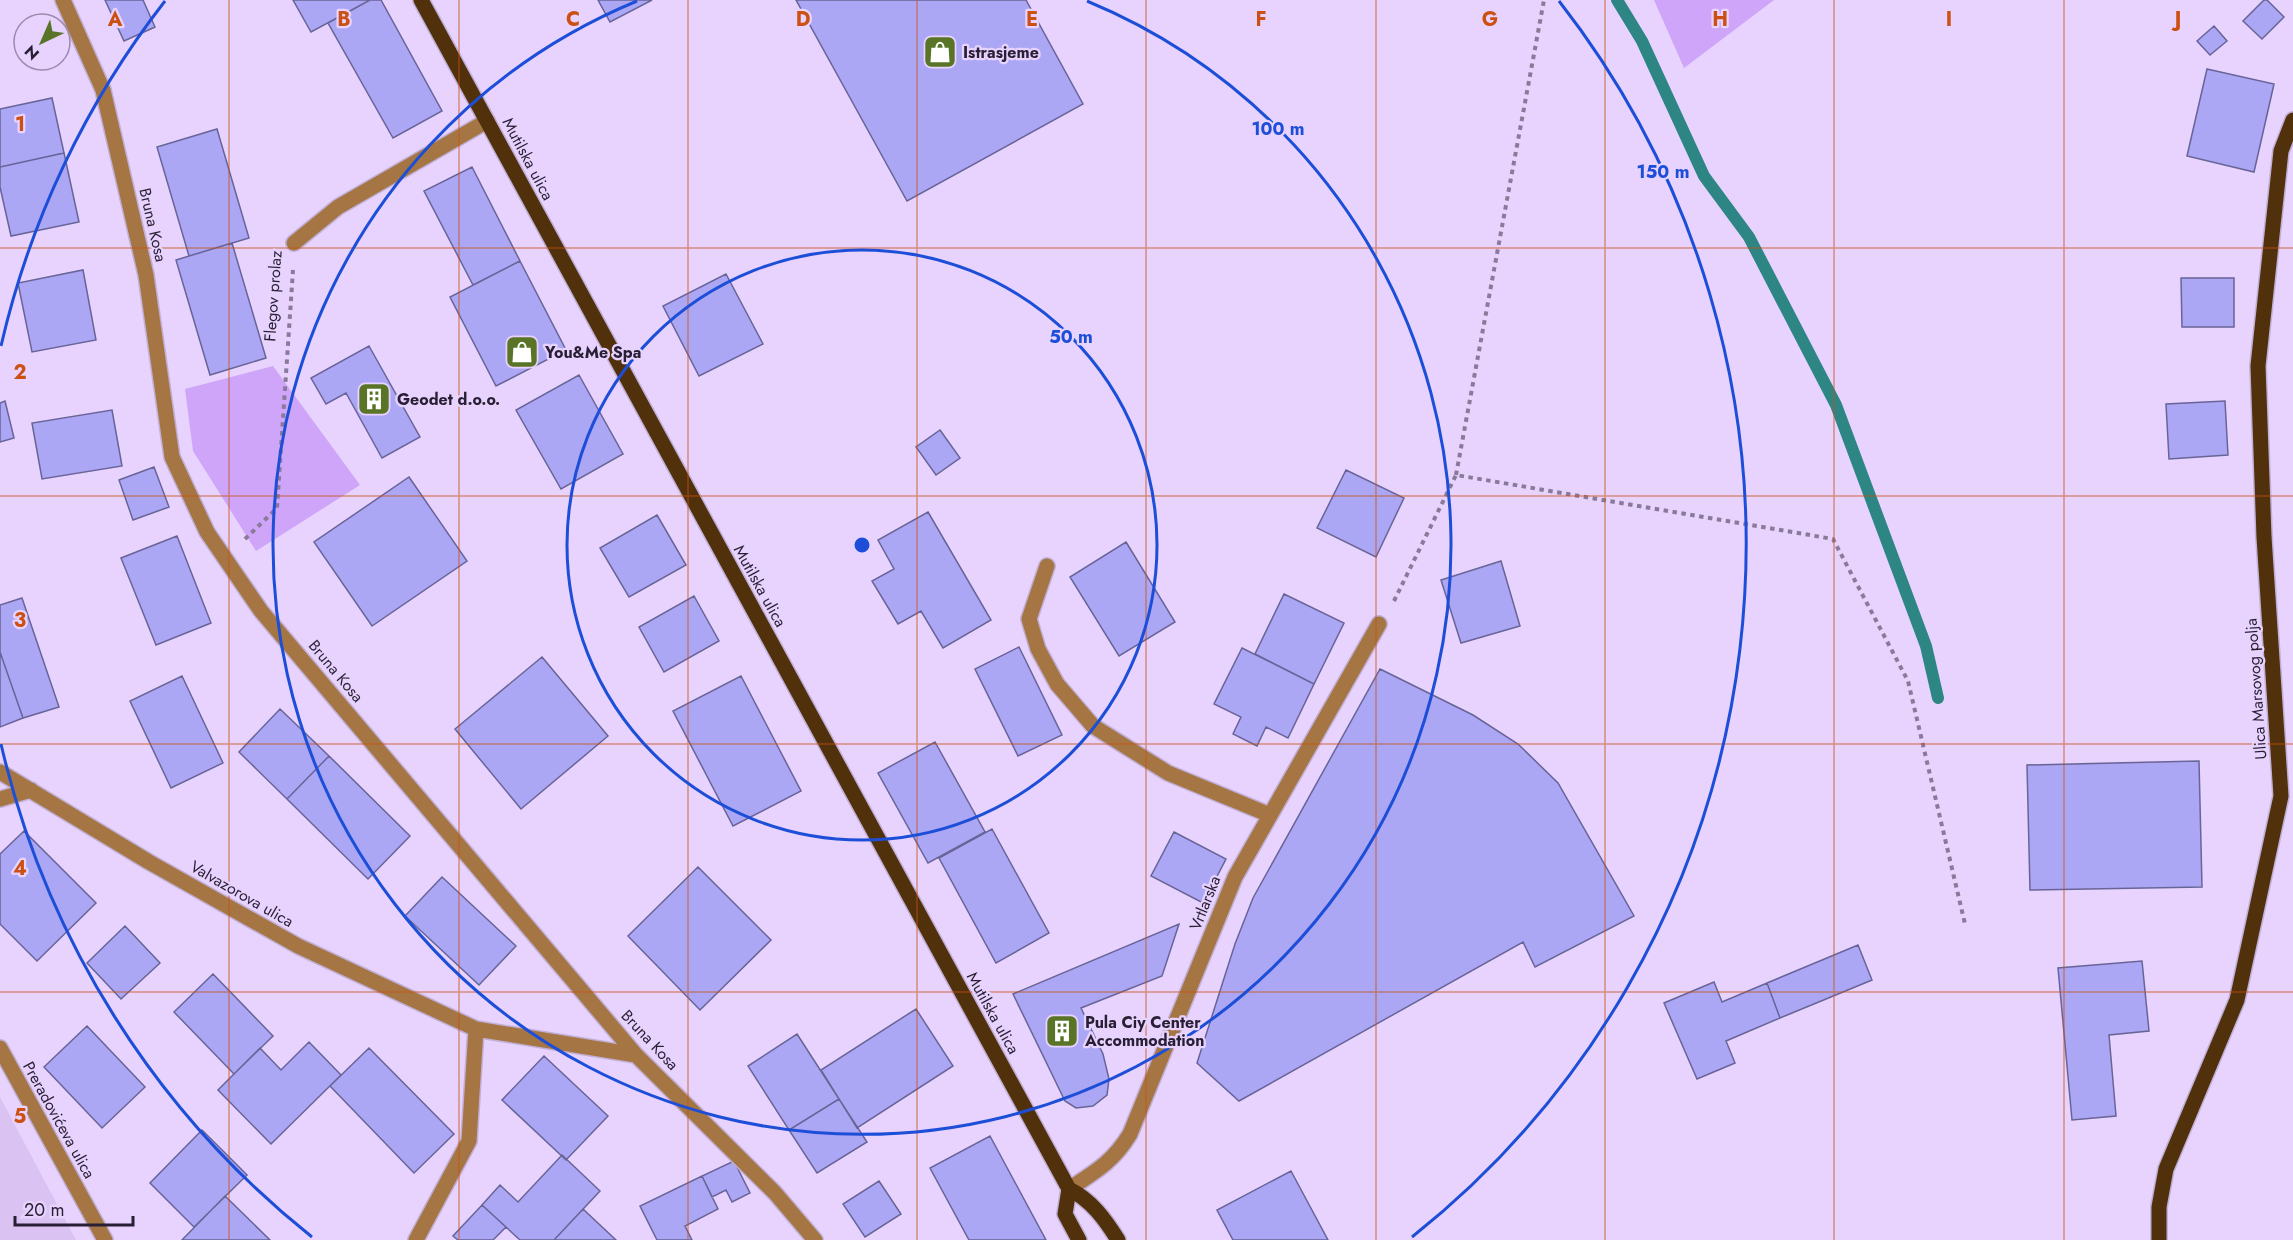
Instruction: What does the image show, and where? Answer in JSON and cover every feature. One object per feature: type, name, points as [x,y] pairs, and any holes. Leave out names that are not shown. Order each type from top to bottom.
[{"type":"main road","name":"Mutilska ulica","points":[[421,0],[1069,1189],[1083,1196],[1093,1206],[1118,1240]]},
{"type":"main road","name":"Ulica Marsovog polja","points":[[2159,1240],[2159,1207],[2166,1169],[2237,1000],[2282,796],[2264,537],[2258,366],[2281,151],[2293,120]]},
{"type":"main road","points":[[1069,1189],[1065,1214],[1079,1240]]},
{"type":"street","name":"Bruna Kosa","points":[[63,0],[103,90],[146,275],[172,457],[207,532],[261,611],[636,1055],[775,1193],[815,1240]]},
{"type":"street","name":"Flegov prolaz","points":[[294,243],[338,207],[487,121]]},
{"type":"street","points":[[1047,566],[1029,620],[1038,649],[1057,684],[1093,726],[1168,772],[1270,814]]},
{"type":"street","name":"Vrtlarska","points":[[1069,1189],[1106,1166],[1130,1134],[1235,877],[1379,624]]},
{"type":"street","name":"Valvazorova ulica","points":[[0,772],[149,862],[298,946],[476,1029],[636,1055]]},
{"type":"street","points":[[0,799],[31,790]]},
{"type":"street","points":[[416,1240],[469,1141],[476,1029]]},
{"type":"street","name":"Preradovićeva ulica","points":[[0,1048],[105,1240]]},
{"type":"path","points":[[1379,624],[1396,597],[1456,475],[1544,0]]},
{"type":"path","name":"Flegov prolaz","points":[[224,558],[277,508],[294,243]]},
{"type":"path","points":[[1456,475],[1833,539],[1908,681],[1965,924]]},
{"type":"shaded area","points":[[1654,0],[1774,0],[1684,68]]},
{"type":"shaded area","points":[[273,366],[360,485],[256,551],[193,451],[185,389]]},
{"type":"shaded area","points":[[0,1097],[76,1240],[0,1240]]},
{"type":"building","points":[[105,0],[143,0],[155,27],[124,41]]},
{"type":"building","points":[[293,0],[370,0],[311,32]]},
{"type":"building","points":[[370,0],[381,0],[442,111],[393,138],[328,23]]},
{"type":"building","points":[[598,0],[652,0],[610,22]]},
{"type":"building","name":"Istrasjeme","points":[[796,0],[1026,0],[1083,104],[907,201]]},
{"type":"building","points":[[2264,0],[2267,0],[2284,17],[2262,39],[2243,21]]},
{"type":"building","points":[[2214,26],[2227,41],[2210,55],[2197,41]]},
{"type":"building","points":[[2207,69],[2274,84],[2254,172],[2187,156]]},
{"type":"building","points":[[52,98],[64,153],[0,167],[0,109]]},
{"type":"building","points":[[217,129],[249,238],[189,256],[157,147]]},
{"type":"building","points":[[64,153],[79,222],[11,236],[0,187],[0,167]]},
{"type":"building","points":[[472,167],[520,261],[473,285],[424,191]]},
{"type":"building","points":[[232,243],[266,358],[210,375],[176,260]]},
{"type":"building","points":[[520,261],[566,350],[496,386],[450,297]]},
{"type":"building","points":[[83,270],[96,340],[32,352],[18,283]]},
{"type":"building","points":[[726,274],[763,344],[699,376],[663,306]]},
{"type":"building","points":[[2181,278],[2234,278],[2234,327],[2182,327]]},
{"type":"building","name":"Geodet d.o.o.","points":[[369,346],[420,437],[382,458],[346,393],[326,404],[311,378]]},
{"type":"building","points":[[579,375],[623,454],[561,489],[516,410]]},
{"type":"building","points":[[5,401],[14,438],[0,442],[0,403]]},
{"type":"building","points":[[2225,401],[2228,455],[2169,459],[2166,404]]},
{"type":"building","points":[[112,410],[122,466],[42,479],[32,423]]},
{"type":"building","points":[[940,430],[960,458],[936,475],[916,447]]},
{"type":"building","points":[[154,467],[169,507],[133,520],[119,480]]},
{"type":"building","points":[[1346,470],[1404,498],[1376,557],[1317,528]]},
{"type":"building","points":[[409,477],[467,561],[372,626],[314,542]]},
{"type":"building","points":[[928,512],[991,620],[943,648],[921,611],[898,624],[872,581],[894,569],[878,540]]},
{"type":"building","points":[[657,515],[686,565],[629,597],[600,548]]},
{"type":"building","points":[[177,536],[211,623],[156,645],[121,558]]},
{"type":"building","points":[[1126,542],[1175,622],[1119,656],[1070,577]]},
{"type":"building","points":[[1501,561],[1520,626],[1461,643],[1441,580]]},
{"type":"building","points":[[1284,594],[1344,623],[1314,684],[1255,654]]},
{"type":"building","points":[[694,596],[719,641],[664,672],[639,627]]},
{"type":"building","points":[[22,598],[59,707],[23,718],[0,652],[0,605]]},
{"type":"building","points":[[1019,647],[1062,735],[1018,756],[975,669]]},
{"type":"building","points":[[1242,648],[1314,684],[1288,738],[1266,727],[1257,746],[1233,734],[1241,717],[1214,704]]},
{"type":"building","points":[[0,652],[23,718],[0,727]]},
{"type":"building","points":[[542,657],[608,736],[521,809],[455,729]]},
{"type":"building","points":[[1380,669],[1473,715],[1518,744],[1558,783],[1634,916],[1535,967],[1523,942],[1239,1101],[1197,1063],[1235,944],[1253,898]]},
{"type":"building","points":[[182,676],[223,763],[171,788],[130,701]]},
{"type":"building","points":[[741,676],[801,791],[733,826],[673,711]]},
{"type":"building","points":[[280,709],[329,756],[287,799],[239,752]]},
{"type":"building","points":[[935,742],[985,832],[928,863],[878,773]]},
{"type":"building","points":[[329,756],[410,836],[368,879],[287,799]]},
{"type":"building","points":[[2199,761],[2202,887],[2030,890],[2027,765]]},
{"type":"building","points":[[992,829],[1049,933],[996,963],[939,858]]},
{"type":"building","points":[[24,831],[96,903],[37,961],[0,924],[0,854]]},
{"type":"building","points":[[1174,832],[1226,859],[1203,903],[1151,876]]},
{"type":"building","points":[[698,867],[771,940],[700,1010],[628,936]]},
{"type":"building","points":[[442,877],[516,946],[479,985],[405,916]]},
{"type":"building","name":"Pula Ciy Center Accommodation","points":[[1179,924],[1162,976],[1081,1008],[1103,1054],[1109,1079],[1107,1095],[1093,1106],[1076,1108],[1065,1101],[1013,994]]},
{"type":"building","points":[[125,926],[160,963],[121,999],[87,963]]},
{"type":"building","points":[[1858,945],[1872,980],[1780,1018],[1767,983]]},
{"type":"building","points":[[2142,961],[2149,1031],[2109,1035],[2116,1116],[2072,1120],[2058,968]]},
{"type":"building","points":[[213,974],[273,1036],[234,1074],[174,1012]]},
{"type":"building","points":[[1714,982],[1722,1002],[1767,983],[1780,1018],[1726,1041],[1735,1063],[1697,1079],[1664,1003]]},
{"type":"building","points":[[916,1009],[953,1066],[857,1128],[821,1070]]},
{"type":"building","points":[[87,1026],[145,1087],[102,1128],[44,1067]]},
{"type":"building","points":[[797,1034],[839,1099],[789,1130],[748,1066]]},
{"type":"building","points":[[309,1042],[341,1075],[271,1144],[218,1090],[260,1048],[281,1070]]},
{"type":"building","points":[[369,1048],[454,1134],[414,1173],[330,1086]]},
{"type":"building","points":[[544,1056],[608,1116],[566,1160],[502,1100]]},
{"type":"building","points":[[839,1099],[867,1142],[817,1173],[789,1130]]},
{"type":"building","points":[[202,1130],[247,1175],[194,1227],[150,1183]]},
{"type":"building","points":[[990,1136],[1046,1240],[969,1240],[930,1168]]},
{"type":"building","points":[[562,1155],[600,1191],[554,1240],[520,1240],[482,1205],[500,1185],[518,1202]]},
{"type":"building","points":[[734,1161],[750,1193],[732,1202],[726,1190],[712,1197],[702,1176]]},
{"type":"building","points":[[1291,1171],[1328,1240],[1233,1240],[1217,1210]]},
{"type":"building","points":[[702,1176],[718,1209],[685,1226],[692,1240],[657,1240],[640,1206]]},
{"type":"building","points":[[879,1181],[901,1214],[865,1237],[843,1204]]},
{"type":"building","points":[[225,1196],[270,1240],[182,1240]]},
{"type":"building","points":[[482,1205],[506,1227],[493,1240],[458,1240],[453,1236]]},
{"type":"building","points":[[583,1209],[616,1240],[554,1240]]},
{"type":"waterway","points":[[1617,0],[1642,41],[1704,176],[1749,237],[1836,405],[1926,646],[1938,698]]},
{"type":"place","name":"Istrasjeme","points":[[940,52]]},
{"type":"place","name":"You&Me Spa","points":[[522,352]]},
{"type":"place","name":"Geodet d.o.o.","points":[[374,399]]},
{"type":"place","name":"Pula Ciy Center Accommodation","points":[[1062,1031]]}]
